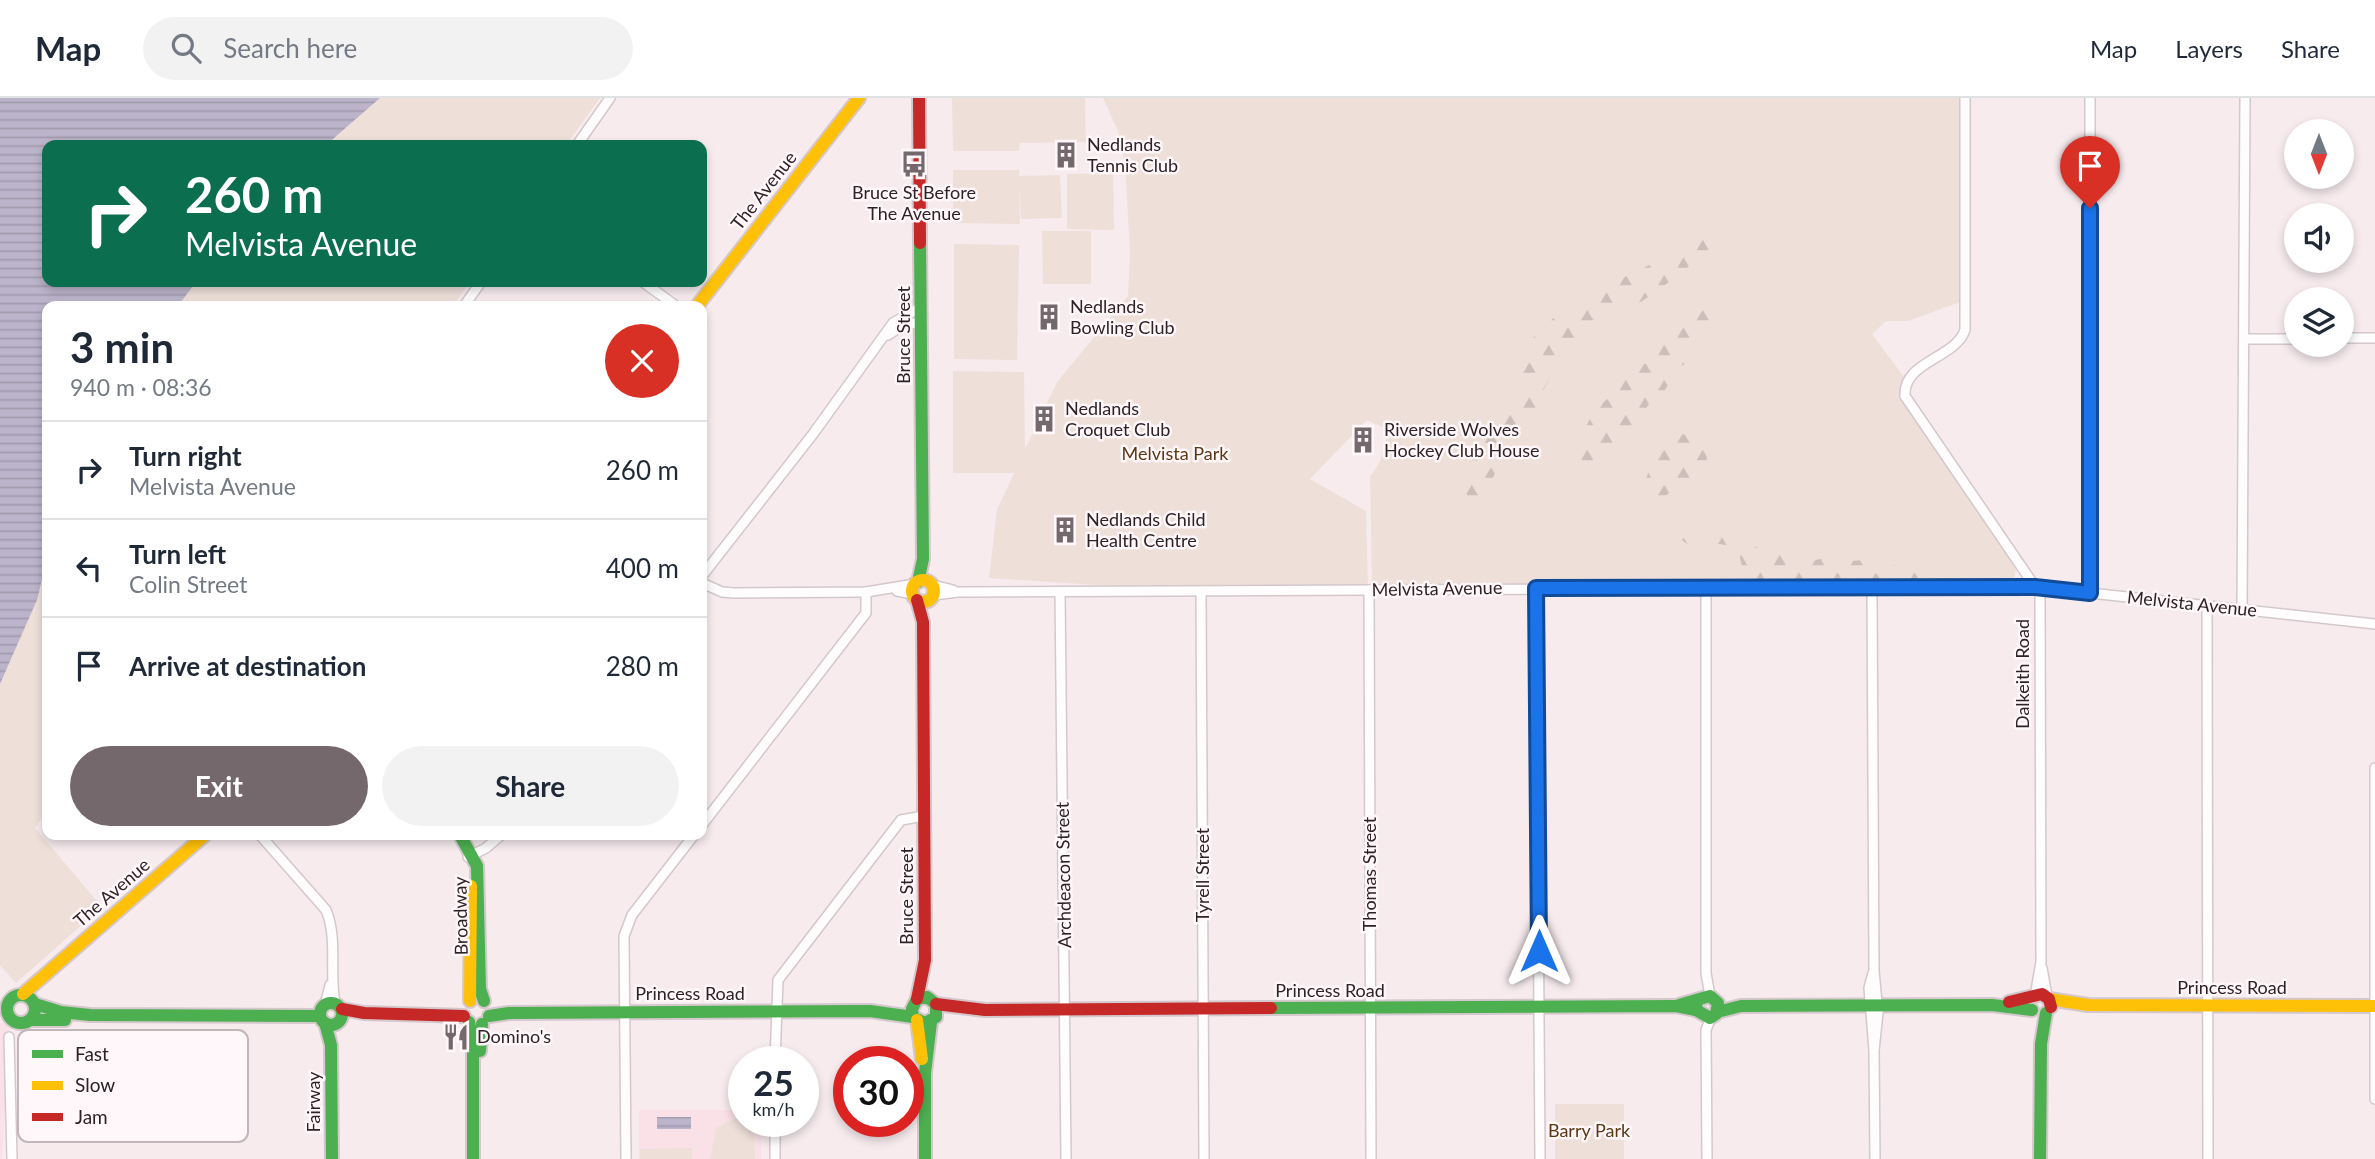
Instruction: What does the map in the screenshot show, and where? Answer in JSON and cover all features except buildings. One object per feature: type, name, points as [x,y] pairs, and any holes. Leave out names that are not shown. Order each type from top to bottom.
[{"type":"street","points":[[581,140],[610,98]]},
{"type":"street","name":"The Avenue","points":[[701,301],[859,98]]},
{"type":"street","name":"Dalkeith Road","points":[[1965,98],[1965,330],[1960,340],[1917,370],[1906,386],[1908,403],[2040,594],[2040,1159]]},
{"type":"street","points":[[2090,98],[2090,593]]},
{"type":"street","points":[[2242,610],[2245,98]]},
{"type":"street","name":"Bruce Street","points":[[921,102],[925,961],[934,1010],[925,1073],[925,1159]]},
{"type":"street","points":[[650,287],[669,301]]},
{"type":"street","points":[[707,569],[886,336],[893,323],[922,307]]},
{"type":"street","points":[[886,336],[900,327],[922,321]]},
{"type":"street","points":[[2244,339],[2284,338]]},
{"type":"street","points":[[2354,338],[2375,338]]},
{"type":"street","name":"Melvista Avenue","points":[[707,585],[722,592],[2035,587],[2375,624]]},
{"type":"street","points":[[1706,587],[1707,1159]]},
{"type":"street","points":[[1536,588],[1540,1159]]},
{"type":"street","points":[[1872,588],[1874,971],[1869,988],[1874,1006],[1875,1159]]},
{"type":"street","name":"Thomas Street","points":[[1369,590],[1371,1159]]},
{"type":"street","points":[[707,819],[866,613],[866,592]]},
{"type":"street","name":"Archdeacon Street","points":[[1060,592],[1066,1159]]},
{"type":"street","name":"Tyrell Street","points":[[1201,592],[1204,1159]]},
{"type":"street","points":[[2207,606],[2208,1159]]},
{"type":"street","points":[[2375,768],[2375,1099]]},
{"type":"street","points":[[775,1046],[778,980],[901,820],[924,816]]},
{"type":"street","name":"The Avenue","points":[[30,1000],[41,977],[199,840]]},
{"type":"street","points":[[86,1015],[65,1020],[30,1020],[18,1023],[4,1009],[12,998],[30,1000],[51,1012],[86,1015],[331,1013],[331,924],[326,910],[264,840]]},
{"type":"street","name":"Broadway","points":[[456,840],[470,856]]},
{"type":"street","name":"Broadway","points":[[462,840],[470,856],[480,1159]]},
{"type":"street","points":[[470,856],[494,840]]},
{"type":"street","points":[[626,1159],[624,936],[632,915],[690,840]]},
{"type":"street","name":"Bruce Street","points":[[925,961],[915,1001],[915,1019],[925,1073]]},
{"type":"street","points":[[30,1000],[34,1014],[30,1020]]},
{"type":"street","name":"Princess Road","points":[[870,1011],[915,1001],[934,1010],[2041,1004],[2375,1006]]},
{"type":"street","name":"Princess Road","points":[[331,1013],[870,1011],[915,1019],[934,1010]]},
{"type":"street","name":"Broadway","points":[[473,1159],[473,1042],[477,1012]]},
{"type":"street","name":"Fairway","points":[[331,1013],[332,1159]]},
{"type":"street","points":[[9,1037],[12,1159]]},
{"type":"street","points":[[775,1137],[775,1159]]},
{"type":"shaded area","points":[[0,98],[380,98],[332,140],[42,140],[42,287],[192,287],[182,301],[42,301],[42,580],[37,600],[0,684]]},
{"type":"shaded area","points":[[10,1022],[2,1159],[0,1159],[0,1023]]},
{"type":"shaded area","points":[[639,1110],[728,1110],[728,1137],[761,1137],[761,1159],[639,1159]]},
{"type":"shaded area","points":[[657,1117],[691,1117],[691,1129],[657,1129]]},
{"type":"green space","points":[[380,98],[600,98],[570,140],[332,140]]},
{"type":"green space","points":[[952,98],[1085,98],[1086,142],[1020,143],[1019,151],[953,151]]},
{"type":"green space","name":"Melvista Park","points":[[1103,98],[1963,98],[1960,302],[1908,321],[1886,321],[1872,334],[1907,381],[1907,405],[2016,569],[2014,579],[2006,584],[1372,586],[1370,476],[1383,454],[1386,435],[1385,428],[1367,420],[1310,479],[1366,511],[1368,588],[1201,592],[989,578],[997,510],[1014,473],[953,473],[953,371],[1024,372],[1025,449],[1057,382],[1128,296],[1130,250],[1125,165],[1118,131]]},
{"type":"green space","points":[[953,170],[1019,170],[1019,176],[1060,175],[1062,218],[1021,219],[1019,183],[1020,224],[953,223]]},
{"type":"green space","points":[[1113,173],[1114,230],[1067,229],[1067,174]]},
{"type":"green space","points":[[1701,230],[1717,238],[1715,244],[1639,303],[1606,318],[1582,336],[1549,379],[1522,445],[1503,458],[1481,497],[1475,502],[1467,497],[1472,460],[1526,382],[1513,373],[1518,358],[1532,339],[1564,310],[1582,302],[1592,293],[1674,253],[1693,232]]},
{"type":"green space","points":[[1042,231],[1091,231],[1091,284],[1043,284]]},
{"type":"green space","points":[[954,244],[1019,245],[1017,360],[954,359]]},
{"type":"green space","points":[[192,287],[466,287],[457,301],[182,301]]},
{"type":"green space","points":[[1710,306],[1720,306],[1724,314],[1717,326],[1703,333],[1695,359],[1681,366],[1662,394],[1651,400],[1631,431],[1613,440],[1609,454],[1600,458],[1590,473],[1576,474],[1571,470],[1570,465],[1583,445],[1586,427],[1594,410],[1617,391],[1634,366],[1653,362],[1672,331]]},
{"type":"green space","points":[[1680,434],[1694,435],[1707,454],[1706,475],[1692,488],[1680,488],[1664,497],[1656,498],[1644,490],[1648,473],[1661,452]]},
{"type":"green space","points":[[1722,530],[1758,548],[1808,562],[1824,558],[1841,562],[1863,560],[1872,565],[1877,575],[1893,565],[1914,568],[1920,573],[1918,578],[1908,582],[1743,581],[1738,576],[1742,566],[1737,547],[1720,544],[1692,548],[1682,540],[1686,533]]},
{"type":"green space","points":[[42,580],[42,818],[35,828],[42,840],[45,840],[102,907],[16,983],[0,965],[0,684],[37,600]]},
{"type":"green space","name":"Barry Park","points":[[1555,1104],[1624,1104],[1624,1159],[1555,1159]]},
{"type":"green space","points":[[728,1122],[728,1137],[754,1137],[755,1159],[710,1159],[716,1128]]},
{"type":"green space","points":[[692,1148],[692,1159],[640,1159],[640,1149]]},
{"type":"traffic: fast","points":[[918,582],[923,559],[920,243]]},
{"type":"traffic: fast","points":[[463,840],[477,866],[480,989],[484,1001]]},
{"type":"traffic: fast","points":[[21,995],[31,999],[35,1009],[31,1019],[21,1023],[11,1019],[7,1009],[11,999],[21,995]]},
{"type":"traffic: fast","points":[[1679,1005],[1710,996],[1718,1003],[1716,1014],[1710,1018],[1696,1010],[1697,1000]]},
{"type":"traffic: fast","points":[[489,1016],[509,1013],[870,1011],[913,1017],[925,1023],[936,1017],[936,1004],[927,997],[917,999],[912,1009],[913,1017]]},
{"type":"traffic: fast","points":[[331,1003],[339,1006],[342,1014],[339,1022],[331,1025],[323,1022],[320,1014],[323,1006],[331,1003]]},
{"type":"traffic: fast","points":[[35,1004],[61,1012],[90,1015],[320,1016]]},
{"type":"traffic: fast","points":[[1717,1012],[1741,1006],[1992,1005],[2032,1010]]},
{"type":"traffic: fast","points":[[1271,1008],[1676,1006],[1696,1010]]},
{"type":"traffic: fast","points":[[2040,1159],[2041,1044],[2046,1013]]},
{"type":"traffic: fast","points":[[30,1020],[65,1020]]},
{"type":"traffic: fast","points":[[469,1022],[473,1042],[473,1159]]},
{"type":"traffic: fast","points":[[925,1159],[925,1073],[931,1022]]},
{"type":"traffic: fast","points":[[325,1023],[331,1045],[332,1159]]},
{"type":"traffic: fast","points":[[480,1051],[482,1024]]},
{"type":"traffic: slow","points":[[701,301],[859,98]]},
{"type":"traffic: slow","points":[[923,580],[931,583],[934,591],[931,599],[923,602],[915,599],[912,591],[915,583],[923,580]]},
{"type":"traffic: slow","points":[[23,994],[199,840]]},
{"type":"traffic: slow","points":[[470,1001],[471,886]]},
{"type":"traffic: slow","points":[[2049,999],[2088,1005],[2375,1006]]},
{"type":"traffic: slow","points":[[917,1020],[920,1046]]},
{"type":"traffic: jam","points":[[919,98],[920,243]]},
{"type":"traffic: jam","points":[[917,600],[923,622],[925,960],[917,999]]},
{"type":"traffic: jam","points":[[2009,1002],[2042,994],[2049,999],[2051,1007]]},
{"type":"traffic: jam","points":[[936,1004],[985,1010],[1271,1008]]},
{"type":"traffic: jam","points":[[342,1009],[364,1013],[464,1016]]},
{"type":"place","name":"Nedlands Tennis Club","points":[[1066,155]]},
{"type":"place","name":"Bruce St Before The Avenue","points":[[914,164]]},
{"type":"place","name":"Nedlands Bowling Club","points":[[1049,317]]},
{"type":"place","name":"Nedlands Croquet Club","points":[[1044,419]]},
{"type":"place","name":"Riverside Wolves Hockey Club House","points":[[1363,440]]},
{"type":"place","name":"Nedlands Child Health Centre","points":[[1065,530]]},
{"type":"place","name":"Domino's","points":[[456,1037]]},
{"type":"route","points":[[1539,951],[1536,588],[2035,587],[2090,593],[2090,208]]}]
